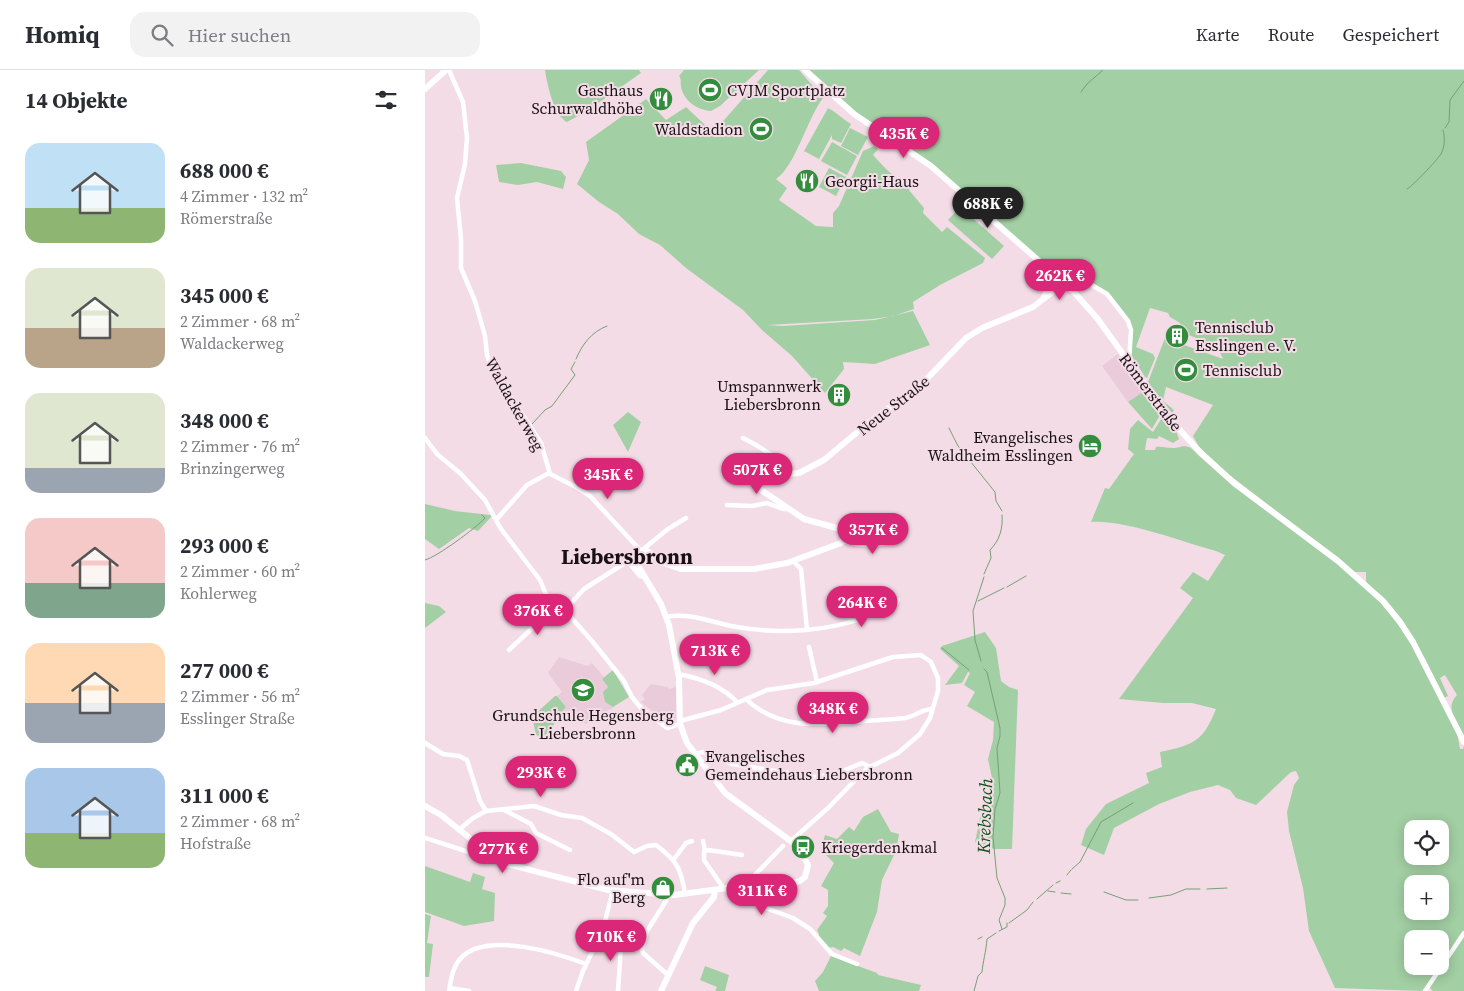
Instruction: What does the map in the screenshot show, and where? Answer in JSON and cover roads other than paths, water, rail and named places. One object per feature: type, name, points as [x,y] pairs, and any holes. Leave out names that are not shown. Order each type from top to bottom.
[{"type":"street","points":[[425,89],[448,70]]},
{"type":"street","name":"Waldackerweg","points":[[448,70],[463,102],[466,120],[467,146],[457,198],[463,274],[475,301],[485,336],[489,362],[541,443],[549,473]]},
{"type":"street","name":"Römerstraße","points":[[805,70],[847,109],[935,170],[1064,283],[1092,312],[1169,418],[1209,461],[1338,561],[1388,606],[1413,642],[1464,742]]},
{"type":"street","points":[[1044,265],[1049,286]]},
{"type":"street","points":[[1043,300],[1049,286],[1058,278],[1068,274],[1077,276],[1108,296],[1129,322],[1131,332],[1129,363]]},
{"type":"street","points":[[1064,283],[1077,276]]},
{"type":"street","name":"Neue Straße","points":[[844,541],[846,534],[842,529],[811,522],[763,492],[759,484],[765,477],[790,475],[806,470],[829,457],[867,424],[920,386],[974,333],[1029,310],[1064,283]]},
{"type":"street","points":[[425,438],[436,453],[461,474],[481,496],[502,531],[540,580],[548,598],[576,623],[609,662],[644,710],[667,728],[716,712],[774,688],[817,682],[886,658],[901,655],[921,655],[932,663],[938,678],[938,691],[928,722],[912,742],[898,754],[870,767],[829,807],[791,840]]},
{"type":"street","points":[[743,438],[760,448],[787,469],[790,475]]},
{"type":"street","points":[[496,520],[527,485],[549,473],[554,478],[579,488],[592,498],[641,551],[647,551],[666,564],[686,569],[758,569],[793,561],[844,541],[857,545],[871,545],[902,539]]},
{"type":"street","points":[[727,505],[752,506],[767,503],[783,509],[789,509]]},
{"type":"street","points":[[425,806],[460,830],[492,856],[520,869],[613,890],[667,895],[685,894],[747,886],[793,883],[805,877],[808,869],[801,849],[725,793],[694,754],[684,738],[680,723],[678,674],[666,617],[659,599],[636,561],[637,555],[641,551],[668,529],[686,518]]},
{"type":"street","points":[[793,561],[801,569],[807,630]]},
{"type":"street","points":[[509,650],[547,614],[561,610],[584,589],[626,563],[630,564],[640,576],[645,577]]},
{"type":"street","points":[[666,617],[683,614],[756,630],[807,630],[867,617],[894,606],[898,600]]},
{"type":"street","points":[[809,647],[817,682]]},
{"type":"street","points":[[678,674],[701,679],[727,692],[737,702]]},
{"type":"street","points":[[746,699],[771,716],[805,725],[905,718],[915,716],[925,709],[932,709]]},
{"type":"street","points":[[425,743],[443,754],[459,756],[467,760],[480,801],[486,811]]},
{"type":"street","points":[[694,754],[704,752],[736,765],[809,777],[833,775],[862,763],[870,767]]},
{"type":"street","points":[[460,830],[473,818],[486,811],[503,809],[535,806],[581,818],[611,834],[631,850],[637,852],[646,846],[656,846],[673,859],[682,873],[685,894]]},
{"type":"street","points":[[503,809],[531,824],[536,833],[570,850]]},
{"type":"street","points":[[425,838],[484,856],[492,856]]},
{"type":"street","points":[[703,841],[704,860],[729,894],[793,918],[808,928],[832,954],[857,964]]},
{"type":"street","points":[[673,859],[687,842],[692,842]]},
{"type":"street","points":[[747,886],[749,881],[783,846]]},
{"type":"street","points":[[705,851],[742,855]]},
{"type":"street","points":[[576,991],[586,964],[601,935],[613,890]]},
{"type":"street","points":[[661,991],[693,923],[713,898],[715,890]]},
{"type":"street","points":[[667,895],[667,901],[647,931],[642,950],[668,975]]},
{"type":"street","points":[[1425,991],[1464,933]]},
{"type":"street","points":[[601,935],[621,946],[618,991]]},
{"type":"street","points":[[469,991],[449,989],[454,969],[461,958],[473,950],[484,946],[505,946],[537,950],[586,964]]},
{"type":"waterway","points":[[1081,92],[1103,70]]},
{"type":"waterway","points":[[1445,128],[1449,122],[1450,100],[1464,81]]},
{"type":"waterway","points":[[1407,189],[1414,184],[1441,154],[1444,142],[1443,130]]},
{"type":"waterway","points":[[576,359],[588,340],[596,332],[607,326]]},
{"type":"waterway","points":[[532,424],[545,410],[552,406],[575,375],[571,369],[575,362]]},
{"type":"waterway","name":"Krebsbach","points":[[949,428],[958,446],[995,492],[996,501],[1002,511]]},
{"type":"waterway","points":[[425,560],[447,548],[474,528],[485,518],[482,515]]},
{"type":"waterway","name":"Krebsbach","points":[[984,574],[991,558],[990,550],[1000,534],[1002,515]]},
{"type":"waterway","points":[[1007,587],[1026,576]]},
{"type":"waterway","name":"Krebsbach","points":[[981,661],[975,640],[973,611],[984,577]]},
{"type":"waterway","points":[[978,601],[1004,588]]},
{"type":"waterway","points":[[942,648],[969,670]]},
{"type":"waterway","name":"Krebsbach","points":[[984,669],[987,672],[1000,728],[997,748],[1000,793],[995,809],[993,837],[997,878],[1005,898],[1005,905],[999,920],[1002,929]]},
{"type":"waterway","points":[[1072,869],[1080,862],[1101,822],[1133,803]]},
{"type":"waterway","points":[[1067,875],[1071,870]]},
{"type":"waterway","points":[[1056,883],[1060,881]]},
{"type":"waterway","points":[[1037,899],[1053,885]]},
{"type":"waterway","points":[[1207,889],[1227,888]]},
{"type":"waterway","points":[[1149,898],[1171,895],[1186,889],[1200,889]]},
{"type":"waterway","points":[[1048,891],[1055,892]]},
{"type":"waterway","points":[[1104,892],[1126,900],[1138,900]]},
{"type":"waterway","points":[[1061,893],[1071,894]]},
{"type":"waterway","points":[[1009,923],[1027,910],[1033,902]]},
{"type":"waterway","name":"Krebsbach","points":[[999,931],[1007,927],[1007,923]]},
{"type":"waterway","name":"Krebsbach","points":[[974,991],[978,976],[982,972],[987,939],[996,933]]},
{"type":"waterway","points":[[978,939],[982,937]]},
{"type":"place","name":"CVJM Sportplatz","points":[[710,90]]},
{"type":"place","name":"Gasthaus Schurwaldhöhe","points":[[661,99]]},
{"type":"place","name":"Waldstadion","points":[[761,129]]},
{"type":"place","name":"Georgii-Haus","points":[[807,181]]},
{"type":"place","name":"Tennisclub Esslingen e. V.","points":[[1177,336]]},
{"type":"place","name":"Tennisclub","points":[[1186,370]]},
{"type":"place","name":"Umspannwerk Liebersbronn","points":[[839,395]]},
{"type":"place","name":"Evangelisches Waldheim Esslingen","points":[[1090,446]]},
{"type":"place","name":"Grundschule Hegensberg - Liebersbronn","points":[[583,690]]},
{"type":"place","name":"Evangelisches Gemeindehaus Liebersbronn","points":[[687,765]]},
{"type":"place","name":"Kriegerdenkmal","points":[[803,847]]},
{"type":"place","name":"Flo auf'm Berg","points":[[663,888]]},
{"type":"district","name":"Liebersbronn","points":[[627,557]]}]
